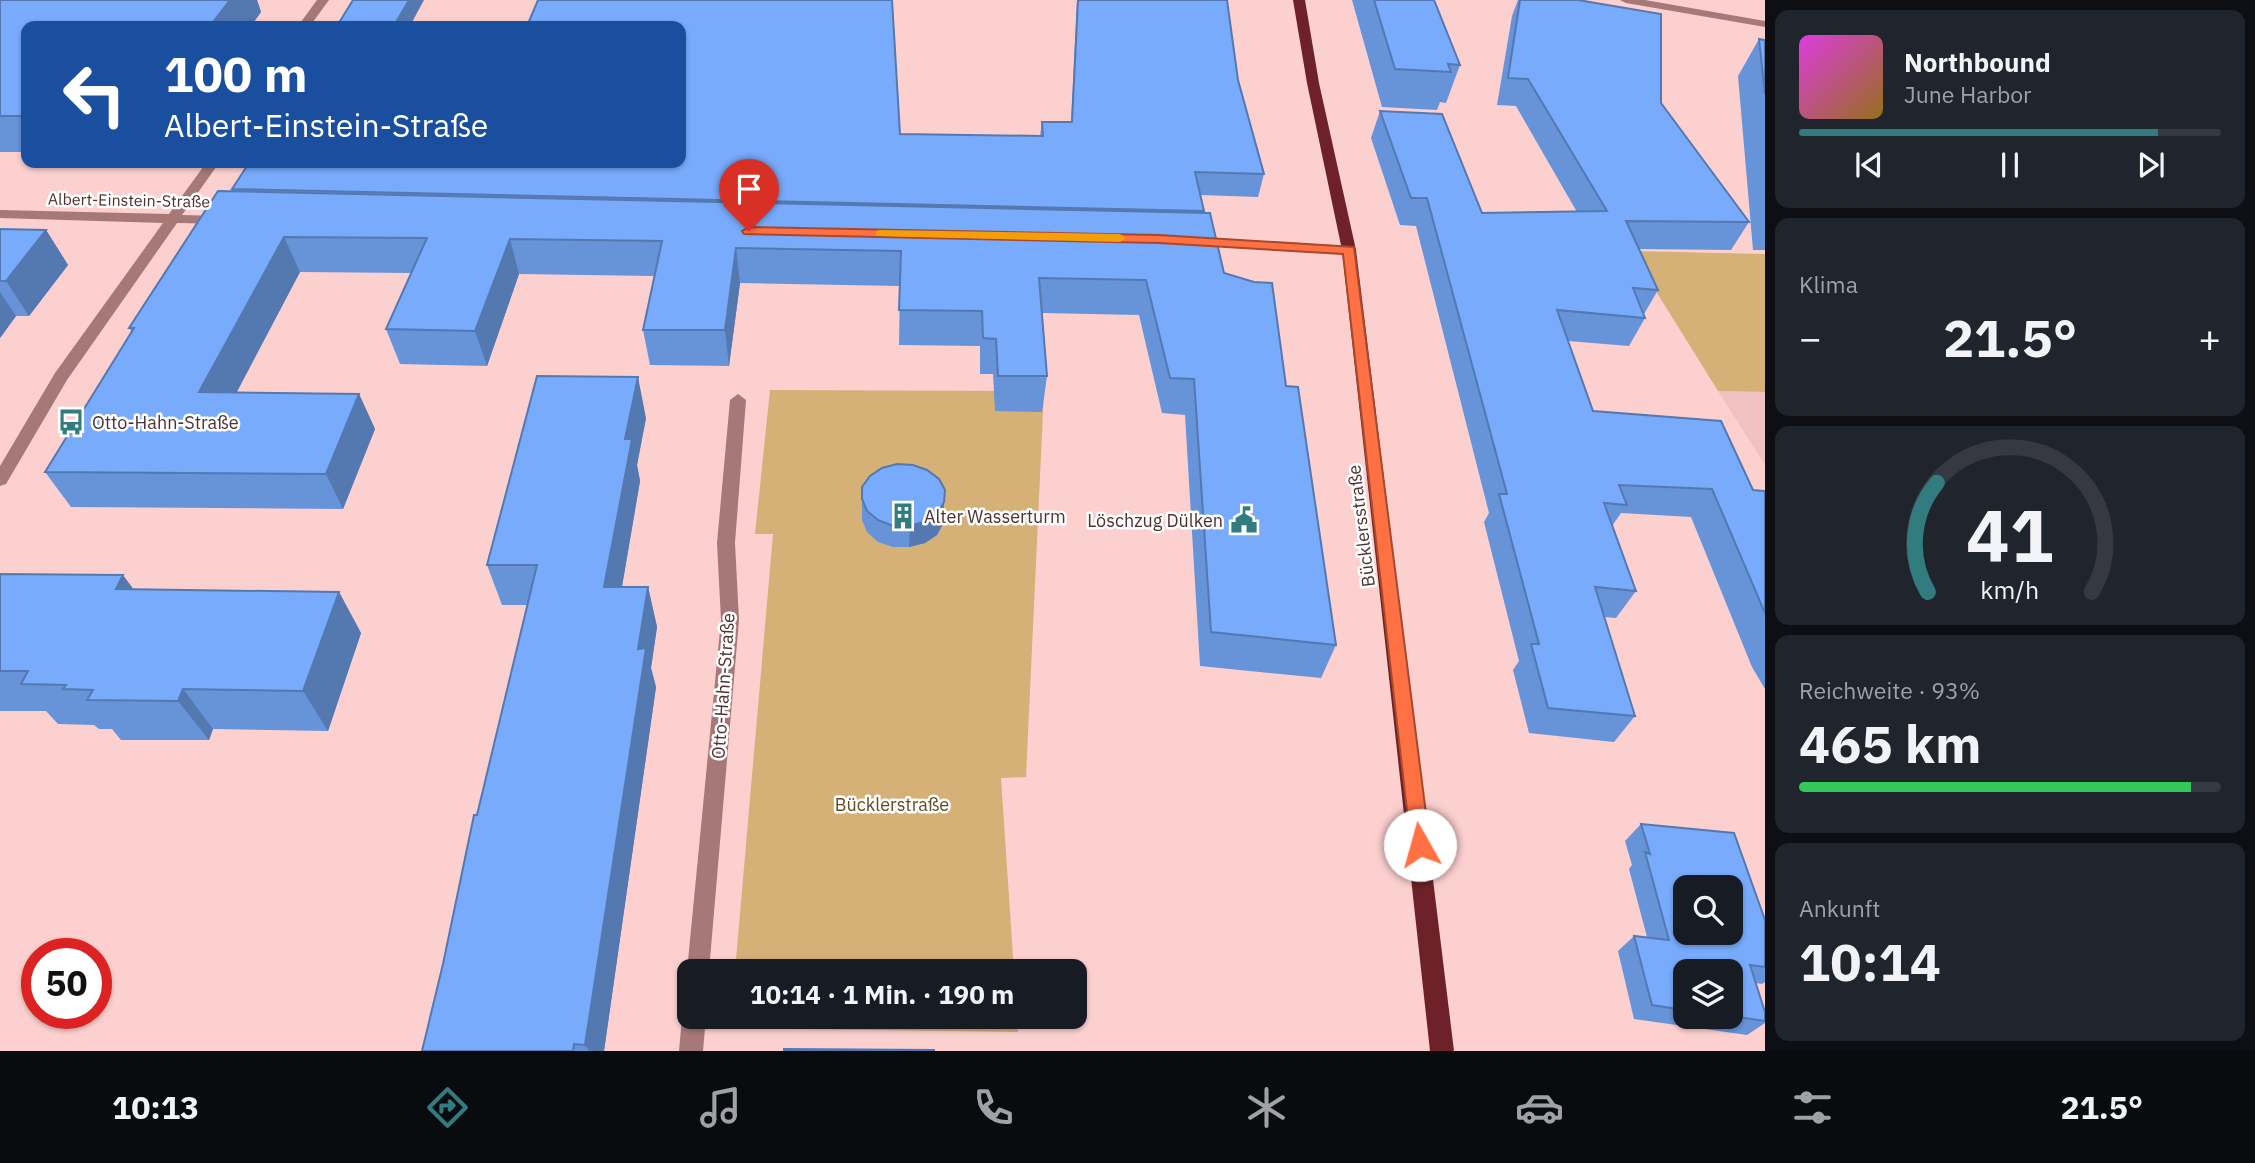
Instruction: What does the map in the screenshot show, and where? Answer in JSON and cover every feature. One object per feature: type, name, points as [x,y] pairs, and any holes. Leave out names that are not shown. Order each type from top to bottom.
[{"type":"main road","name":"Bücklersstraße","points":[[1299,0],[1313,83],[1349,250],[1443,1051]]},
{"type":"street","points":[[308,21],[323,0]]},
{"type":"street","points":[[1626,0],[1765,24]]},
{"type":"street","points":[[0,480],[61,377],[209,168]]},
{"type":"street","name":"Albert-Einstein-Straße","points":[[0,215],[244,220]]},
{"type":"street","points":[[1184,240],[1349,250]]},
{"type":"street","name":"Otto-Hahn-Straße","points":[[699,959],[730,620],[726,543],[738,400]]},
{"type":"street","points":[[691,1051],[693,1029]]},
{"type":"shaded area","points":[[1718,391],[1765,392],[1765,465]]},
{"type":"green space","points":[[1631,251],[1765,254],[1765,392],[1718,391]]},
{"type":"green space","name":"Bücklerstraße","points":[[770,390],[1044,391],[1026,777],[1001,778],[1013,959],[736,959],[773,534],[755,534]]},
{"type":"green space","points":[[802,1029],[1018,1029],[1018,1032]]},
{"type":"building","points":[[0,0],[230,0],[214,21],[21,21],[21,116],[0,116]]},
{"type":"building","points":[[353,0],[409,0],[397,21],[340,21]]},
{"type":"building","points":[[538,0],[892,0],[900,134],[1043,136],[1042,122],[1072,122],[1078,0],[1227,0],[1238,80],[1264,174],[1195,172],[1204,211],[232,189],[246,168],[686,168],[686,21],[529,21]]},
{"type":"building","points":[[1374,0],[1434,0],[1460,65],[1448,64],[1451,72],[1395,69]]},
{"type":"building","points":[[1520,0],[1578,0],[1661,14],[1661,103],[1749,222],[1626,221],[1658,290],[1633,288],[1645,318],[1557,310],[1593,411],[1721,421],[1753,490],[1765,493],[1765,613],[1712,489],[1619,485],[1627,505],[1604,503],[1636,591],[1595,587],[1635,716],[1548,708],[1531,644],[1539,644],[1499,494],[1507,494],[1427,198],[1411,198],[1380,111],[1442,114],[1482,213],[1607,211],[1528,79],[1508,78]]},
{"type":"building","points":[[1759,39],[1765,40],[1765,94]]},
{"type":"building","points":[[218,191],[1210,213],[1224,273],[1254,282],[1272,283],[1286,386],[1298,387],[1336,645],[1211,632],[1194,379],[1170,378],[1146,280],[1039,278],[1047,376],[998,376],[996,339],[983,338],[982,311],[899,310],[901,251],[736,248],[725,330],[643,330],[662,241],[510,239],[475,331],[386,329],[427,238],[284,237],[199,392],[359,394],[326,474],[45,472],[134,328],[129,328]]},
{"type":"building","points":[[0,229],[46,230],[6,281],[0,281]]},
{"type":"building","points":[[537,376],[638,377],[625,439],[632,439],[604,587],[648,587],[638,649],[646,648],[585,1045],[574,1044],[573,1051],[422,1051],[474,815],[477,815],[537,565],[487,565]]},
{"type":"building","points":[[897,464],[913,465],[927,470],[939,479],[945,490],[944,502],[938,513],[926,521],[910,526],[893,526],[878,520],[867,511],[862,499],[862,487],[870,476],[882,468]]},
{"type":"building","points":[[0,574],[123,575],[116,589],[339,592],[303,691],[183,689],[178,701],[87,700],[93,690],[63,689],[66,685],[21,684],[28,671],[0,671]]},
{"type":"building","points":[[1641,824],[1734,833],[1765,920],[1765,967],[1750,965],[1765,1012],[1765,1021],[1743,1018],[1743,959],[1673,959],[1673,1008],[1652,1005],[1634,936],[1669,940],[1645,852],[1650,854]]},
{"type":"building","points":[[934,1050],[934,1051],[784,1051]]},
{"type":"slow traffic","points":[[880,234],[1120,238]]},
{"type":"place","name":"Otto-Hahn-Straße","points":[[71,422]]},
{"type":"place","name":"Alter Wasserturm","points":[[903,516]]},
{"type":"place","name":"Löschzug Dülken","points":[[1244,520]]},
{"type":"route","points":[[749,231],[1159,239],[1349,250],[1420,845]]}]
